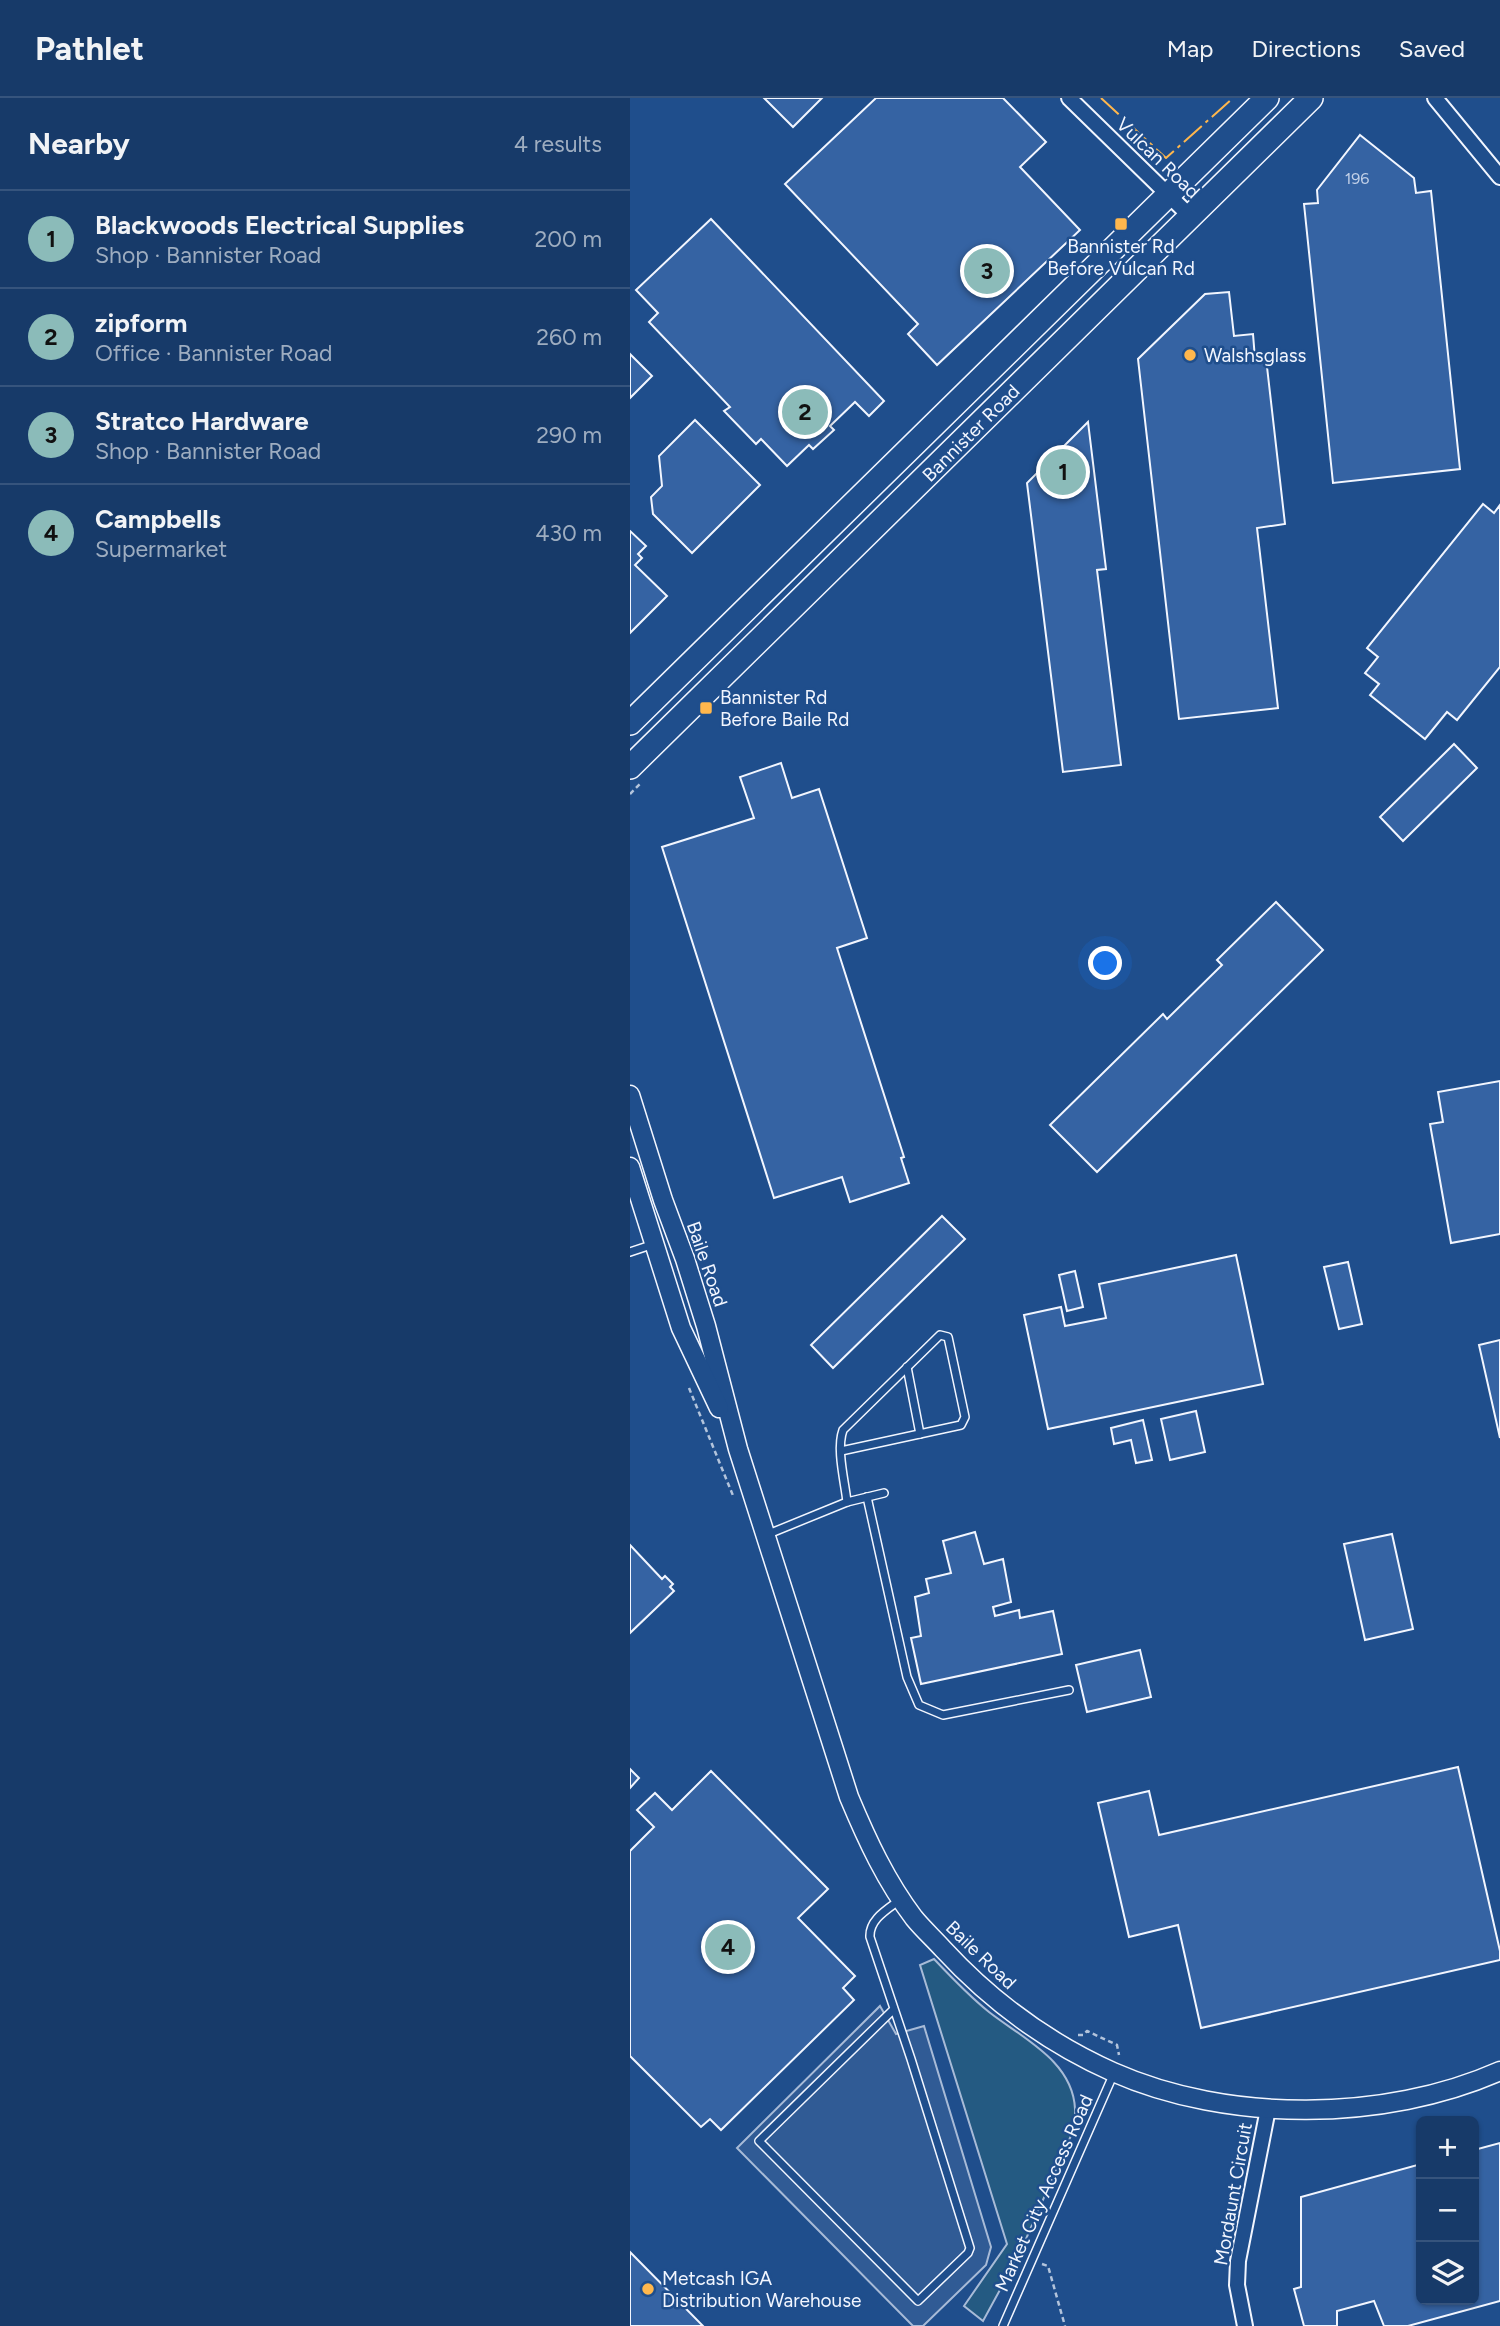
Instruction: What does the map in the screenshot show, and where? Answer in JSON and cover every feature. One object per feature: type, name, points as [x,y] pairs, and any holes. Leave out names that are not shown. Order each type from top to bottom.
[{"type":"main road","name":"Bannister Road","points":[[630,723],[1267,98]]},
{"type":"main road","name":"Bannister Road","points":[[630,767],[1311,98]]},
{"type":"street","name":"Vulcan Road","points":[[1069,98],[1191,217]]},
{"type":"street","points":[[1435,98],[1500,177]]},
{"type":"street","name":"Baile Road","points":[[630,1095],[706,1326],[738,1449],[849,1797],[866,1839],[889,1881],[915,1919],[964,1972],[1006,2008],[1057,2043],[1118,2065],[1168,2091],[1217,2102],[1268,2109],[1334,2110],[1388,2104],[1446,2090],[1500,2071]]},
{"type":"street","name":"Baile Road","points":[[630,1167],[637,1210],[654,1244],[681,1328],[738,1449]]},
{"type":"street","points":[[637,1210],[663,1200]]},
{"type":"street","points":[[654,1244],[676,1236]]},
{"type":"street","name":"Mordaunt Circuit","points":[[1245,2326],[1237,2285],[1238,2261],[1268,2109]]},
{"type":"lane","points":[[630,1252],[654,1244]]},
{"type":"lane","points":[[841,1451],[961,1425],[965,1417],[948,1336],[940,1335],[843,1430],[840,1440],[841,1451],[847,1503]]},
{"type":"lane","points":[[907,1367],[920,1434]]},
{"type":"lane","points":[[765,1536],[847,1503],[884,1493]]},
{"type":"lane","points":[[867,1497],[906,1677],[919,1704],[932,1712],[952,1714],[1069,1690]]},
{"type":"lane","points":[[894,2009],[759,2141],[918,2301],[970,2248],[894,2009],[870,1937],[874,1921],[901,1899]]},
{"type":"lane","name":"Market City Access Road","points":[[1003,2326],[1118,2065]]},
{"type":"path","points":[[1076,2035],[1083,2035],[1087,2031],[1117,2045],[1118,2065]]},
{"type":"path","points":[[1032,2260],[1048,2266],[1065,2326]]},
{"type":"shaded area","points":[[934,1959],[982,2006],[1056,2064],[1072,2092],[1075,2109],[1073,2131],[1019,2255],[983,2321],[964,2306],[1007,2244],[920,1965]]},
{"type":"shaded area","points":[[880,2006],[896,2034],[924,2026],[991,2247],[986,2265],[923,2326],[913,2326],[737,2148]]},
{"type":"building","points":[[764,98],[822,98],[793,127]]},
{"type":"building","points":[[876,98],[1003,98],[1046,142],[1020,167],[1080,230],[937,365],[908,334],[918,324],[785,184]]},
{"type":"building","points":[[1360,135],[1414,178],[1416,193],[1431,191],[1460,469],[1333,483],[1304,204],[1318,203],[1317,190]]},
{"type":"building","points":[[711,219],[884,401],[869,416],[855,402],[830,426],[834,430],[813,449],[809,445],[787,466],[761,439],[756,444],[724,411],[730,407],[649,322],[658,313],[636,290]]},
{"type":"building","points":[[1229,292],[1234,336],[1253,334],[1255,359],[1266,358],[1285,524],[1257,528],[1278,708],[1179,719],[1138,359],[1205,294]]},
{"type":"building","points":[[630,354],[652,376],[630,398]]},
{"type":"building","points":[[695,420],[760,485],[692,553],[653,514],[651,497],[662,486],[659,456]]},
{"type":"building","points":[[1088,422],[1106,569],[1097,570],[1121,765],[1063,772],[1027,483]]},
{"type":"building","points":[[1483,504],[1494,513],[1500,505],[1500,667],[1457,720],[1447,712],[1425,739],[1370,695],[1379,684],[1365,673],[1378,657],[1367,648]]},
{"type":"building","points":[[630,531],[646,546],[638,554],[642,558],[635,565],[667,596],[630,633]]},
{"type":"building","points":[[1454,744],[1477,768],[1403,841],[1380,817]]},
{"type":"building","points":[[781,763],[792,798],[819,789],[867,938],[837,948],[904,1157],[901,1158],[909,1183],[850,1202],[842,1177],[774,1198],[662,847],[754,818],[740,777]]},
{"type":"building","points":[[1276,902],[1323,950],[1097,1172],[1050,1125],[1163,1014],[1167,1019],[1222,965],[1217,960]]},
{"type":"building","points":[[1500,1081],[1500,1234],[1451,1243],[1430,1124],[1443,1122],[1438,1092]]},
{"type":"building","points":[[942,1216],[965,1239],[833,1368],[811,1345]]},
{"type":"building","points":[[1236,1255],[1263,1384],[1048,1429],[1024,1315],[1061,1307],[1065,1326],[1106,1318],[1099,1284]]},
{"type":"building","points":[[1348,1262],[1362,1324],[1339,1329],[1324,1267]]},
{"type":"building","points":[[1075,1271],[1083,1307],[1067,1311],[1059,1275]]},
{"type":"building","points":[[1500,1340],[1500,1438],[1479,1345]]},
{"type":"building","points":[[1196,1411],[1205,1452],[1170,1460],[1161,1419]]},
{"type":"building","points":[[1143,1420],[1152,1460],[1136,1463],[1131,1440],[1114,1444],[1111,1428]]},
{"type":"building","points":[[975,1532],[984,1564],[1003,1559],[1011,1602],[993,1607],[995,1616],[1019,1610],[1020,1618],[1053,1611],[1062,1654],[921,1684],[911,1638],[921,1636],[915,1597],[929,1593],[926,1579],[951,1573],[943,1541]]},
{"type":"building","points":[[1392,1534],[1413,1629],[1365,1640],[1344,1544]]},
{"type":"building","points":[[630,1545],[662,1579],[665,1576],[673,1584],[670,1587],[674,1591],[630,1633]]},
{"type":"building","points":[[1140,1650],[1151,1697],[1087,1712],[1076,1665]]},
{"type":"building","points":[[1458,1767],[1500,1960],[1201,2028],[1178,1925],[1129,1937],[1098,1803],[1149,1791],[1159,1835]]},
{"type":"building","points":[[630,1769],[639,1778],[630,1788]]},
{"type":"building","points":[[711,1771],[828,1889],[798,1918],[855,1976],[843,1988],[854,2000],[721,2130],[710,2119],[701,2127],[630,2056],[630,1851],[654,1827],[637,1810],[655,1793],[672,1810]]},
{"type":"building","points":[[1500,2143],[1500,2301],[1408,2326],[1384,2326],[1374,2301],[1337,2311],[1337,2326],[1304,2326],[1294,2289],[1301,2287],[1301,2197],[1416,2165],[1416,2305],[1479,2305],[1479,2149]]},
{"type":"building","name":"Metcash IGA Distribution Warehouse","points":[[630,2252],[703,2326],[630,2326]]},
{"type":"power","points":[[1101,98],[1166,158],[1233,98]]},
{"type":"place","name":"Bannister Rd Before Vulcan Rd","points":[[1121,224]]},
{"type":"place","name":"Stratco Hardware","points":[[987,271]]},
{"type":"place","name":"Walshsglass","points":[[1190,355]]},
{"type":"place","name":"zipform","points":[[805,412]]},
{"type":"place","name":"Blackwoods Electrical Supplies","points":[[1063,472]]},
{"type":"place","name":"Bannister Rd Before Baile Rd","points":[[706,708]]},
{"type":"place","name":"Campbells","points":[[728,1947]]},
{"type":"place","name":"Metcash IGA Distribution Warehouse","points":[[648,2289]]}]
